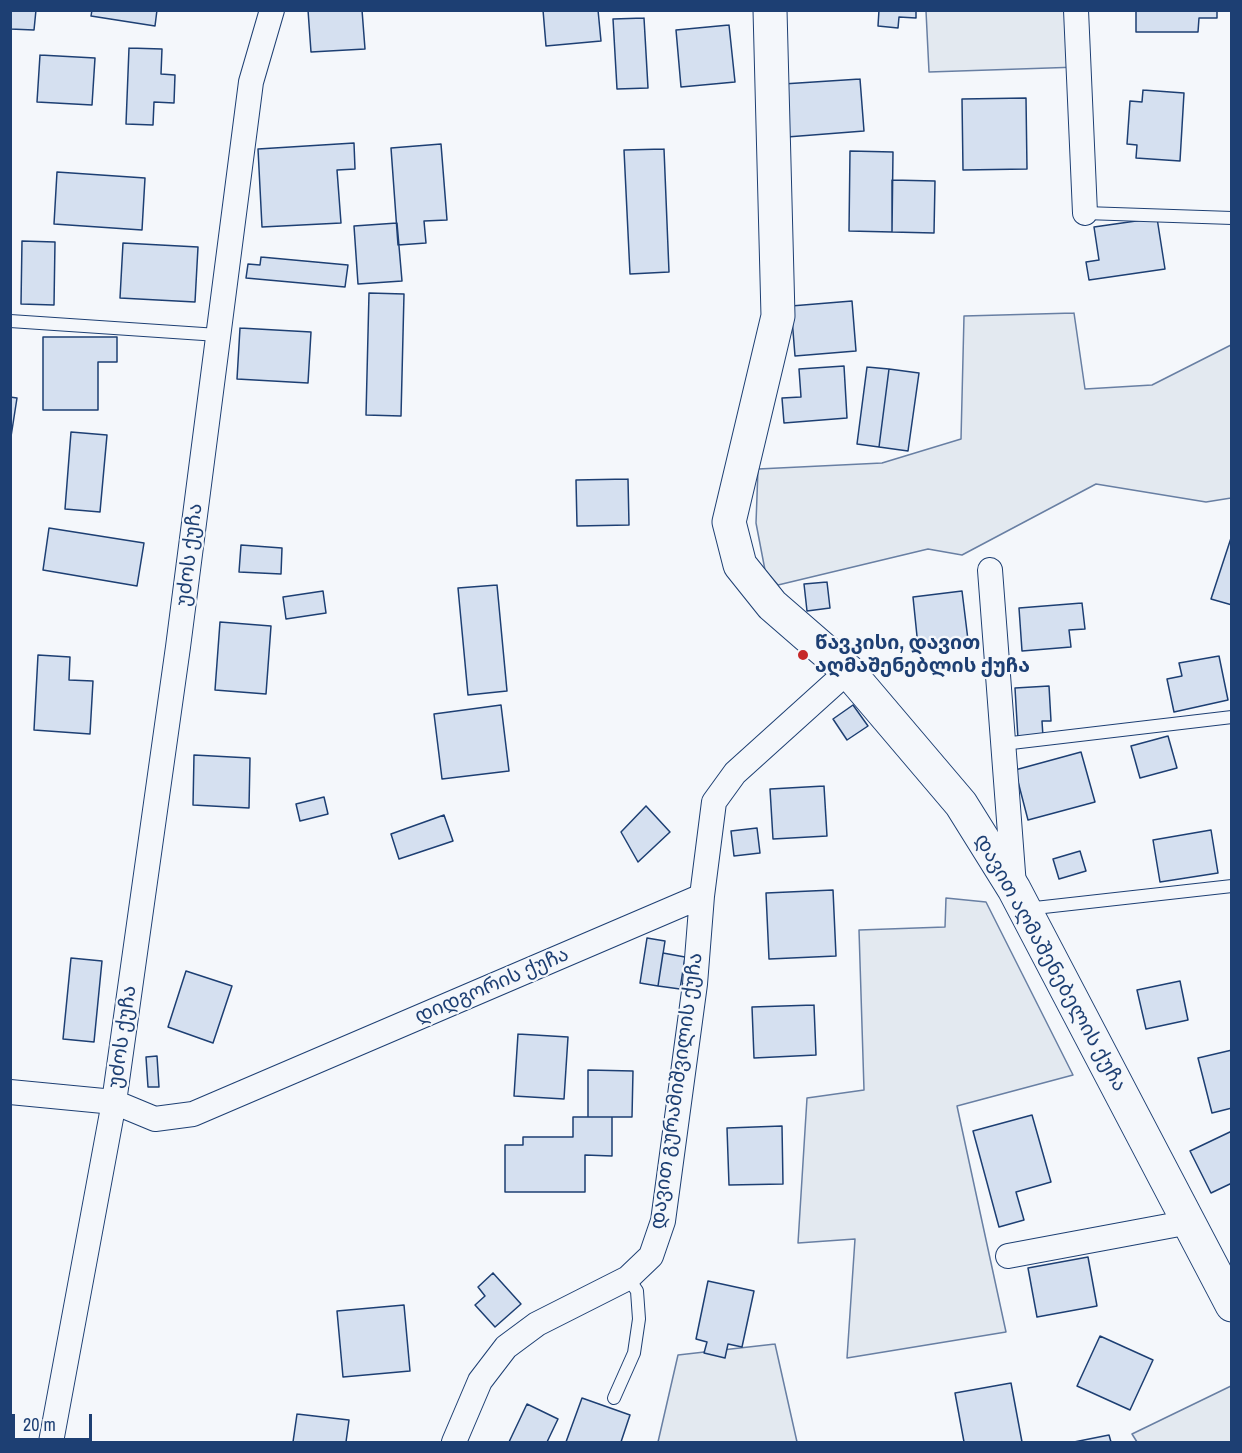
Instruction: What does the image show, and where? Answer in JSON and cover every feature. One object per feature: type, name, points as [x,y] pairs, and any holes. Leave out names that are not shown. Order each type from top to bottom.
[{"type":"street","name":"უძოს ქუჩა","points":[[51,1443],[114,1102],[178,647],[251,82],[272,10]]},
{"type":"street","name":"დავით აღმაშენებელის ქუჩა","points":[[770,10],[778,316],[729,522],[740,565],[772,605],[848,671],[961,804],[1020,899],[1232,1305]]},
{"type":"street","points":[[1076,10],[1085,213]]},
{"type":"street","points":[[990,570],[1002,744],[1020,899]]},
{"type":"street","points":[[702,896],[714,802],[735,773],[848,671]]},
{"type":"street","name":"დიდგორის ქუჩა","points":[[10,1092],[114,1102],[155,1119],[193,1114],[702,896]]},
{"type":"street","name":"დავით გურამიშვილის ქუჩა","points":[[454,1443],[480,1381],[506,1347],[537,1324],[628,1278],[651,1256],[663,1221],[695,984],[702,896]]},
{"type":"street","points":[[1008,1256],[1190,1222]]},
{"type":"lane","points":[[1085,213],[1232,218]]},
{"type":"lane","points":[[10,321],[218,335]]},
{"type":"lane","points":[[1002,744],[1232,717]]},
{"type":"lane","points":[[1020,899],[1232,886]]},
{"type":"lane","points":[[614,1398],[634,1353],[639,1319],[637,1291],[628,1278]]},
{"type":"shaded area","points":[[926,11],[1076,11],[1079,67],[929,72]]},
{"type":"shaded area","points":[[1074,313],[1085,389],[1152,385],[1231,345],[1231,498],[1206,502],[1096,484],[962,555],[928,549],[778,585],[765,570],[756,523],[758,469],[882,463],[961,439],[964,316]]},
{"type":"shaded area","points":[[946,898],[986,902],[1073,1075],[957,1106],[1006,1332],[847,1358],[855,1239],[798,1243],[807,1098],[864,1090],[859,930],[945,927]]},
{"type":"shaded area","points":[[775,1344],[797,1442],[658,1442],[678,1355]]},
{"type":"shaded area","points":[[1231,1386],[1231,1442],[1137,1442],[1132,1434]]},
{"type":"building","points":[[10,10],[36,10],[34,30],[10,29]]},
{"type":"building","points":[[92,10],[157,10],[155,26],[91,16]]},
{"type":"building","points":[[308,10],[362,10],[365,49],[311,52]]},
{"type":"building","points":[[543,10],[598,10],[601,41],[546,46]]},
{"type":"building","points":[[879,10],[916,10],[916,18],[899,17],[898,28],[878,26]]},
{"type":"building","points":[[1136,10],[1217,10],[1217,18],[1199,18],[1198,32],[1136,32]]},
{"type":"building","points":[[644,18],[648,88],[617,89],[613,19]]},
{"type":"building","points":[[729,25],[735,82],[681,87],[676,30]]},
{"type":"building","points":[[129,48],[162,49],[161,74],[175,75],[174,103],[154,102],[153,125],[126,124]]},
{"type":"building","points":[[40,55],[95,58],[92,105],[37,102]]},
{"type":"building","points":[[860,79],[864,131],[787,137],[783,84]]},
{"type":"building","points":[[1143,90],[1184,93],[1180,161],[1136,158],[1137,145],[1127,144],[1130,101],[1142,102]]},
{"type":"building","points":[[1026,98],[1027,169],[963,170],[962,99]]},
{"type":"building","points":[[354,143],[355,169],[337,170],[341,223],[262,227],[258,149]]},
{"type":"building","points":[[441,144],[447,220],[424,221],[426,243],[398,245],[391,148]]},
{"type":"building","points":[[664,149],[669,272],[630,274],[624,150]]},
{"type":"building","points":[[850,151],[893,152],[892,232],[849,231]]},
{"type":"building","points":[[57,172],[145,178],[142,230],[54,224]]},
{"type":"building","points":[[892,180],[935,181],[934,233],[892,232]]},
{"type":"building","points":[[1157,218],[1165,269],[1089,280],[1086,262],[1099,260],[1094,227]]},
{"type":"building","points":[[397,223],[402,281],[358,284],[354,226]]},
{"type":"building","points":[[22,241],[55,242],[54,305],[21,304]]},
{"type":"building","points":[[123,243],[198,247],[195,302],[120,298]]},
{"type":"building","points":[[261,257],[348,265],[345,287],[246,278],[248,264],[260,265]]},
{"type":"building","points":[[369,293],[404,294],[401,416],[366,415]]},
{"type":"building","points":[[852,301],[856,351],[795,356],[791,306]]},
{"type":"building","points":[[240,328],[311,332],[308,383],[237,379]]},
{"type":"building","points":[[43,337],[117,337],[117,362],[98,362],[98,410],[43,410]]},
{"type":"building","points":[[844,366],[847,418],[784,423],[782,398],[801,397],[799,369]]},
{"type":"building","points":[[867,367],[889,369],[879,447],[857,444]]},
{"type":"building","points":[[889,369],[919,373],[908,451],[879,447]]},
{"type":"building","points":[[10,397],[17,398],[10,443]]},
{"type":"building","points":[[71,432],[107,435],[100,512],[65,509]]},
{"type":"building","points":[[628,479],[629,525],[577,526],[576,480]]},
{"type":"building","points":[[49,528],[144,543],[137,586],[43,570]]},
{"type":"building","points":[[1232,535],[1232,605],[1211,599]]},
{"type":"building","points":[[241,545],[282,548],[281,574],[239,572]]},
{"type":"building","points":[[827,582],[830,608],[807,611],[804,584]]},
{"type":"building","points":[[497,585],[507,691],[468,695],[458,588]]},
{"type":"building","points":[[323,591],[326,613],[286,619],[283,597]]},
{"type":"building","points":[[962,591],[968,640],[918,646],[913,597]]},
{"type":"building","points":[[1082,603],[1085,629],[1069,630],[1071,647],[1022,651],[1019,608]]},
{"type":"building","points":[[220,622],[271,626],[266,694],[215,690]]},
{"type":"building","points":[[38,655],[70,657],[69,680],[93,681],[90,734],[34,730]]},
{"type":"building","points":[[1219,656],[1228,700],[1174,712],[1167,679],[1182,676],[1179,663]]},
{"type":"building","points":[[1049,686],[1051,721],[1042,721],[1043,737],[1018,739],[1015,688]]},
{"type":"building","points":[[501,705],[509,771],[442,779],[434,714]]},
{"type":"building","points":[[853,705],[868,726],[847,740],[833,719]]},
{"type":"building","points":[[1168,736],[1177,768],[1140,778],[1131,746]]},
{"type":"building","points":[[1081,752],[1095,802],[1028,820],[1015,770]]},
{"type":"building","points":[[194,755],[250,758],[249,808],[193,805]]},
{"type":"building","points":[[824,786],[827,836],[773,839],[770,789]]},
{"type":"building","points":[[324,797],[328,814],[300,821],[296,804]]},
{"type":"building","points":[[646,806],[670,832],[638,862],[621,832]]},
{"type":"building","points":[[444,815],[453,841],[399,859],[391,834]]},
{"type":"building","points":[[757,828],[760,853],[734,856],[731,831]]},
{"type":"building","points":[[1211,830],[1218,873],[1160,882],[1153,840]]},
{"type":"building","points":[[1080,851],[1086,871],[1059,879],[1053,859]]},
{"type":"building","points":[[833,890],[836,956],[769,959],[766,893]]},
{"type":"building","points":[[647,938],[665,941],[658,986],[640,983]]},
{"type":"building","points":[[663,953],[685,957],[680,989],[658,986]]},
{"type":"building","points":[[71,958],[102,961],[94,1042],[63,1039]]},
{"type":"building","points":[[186,971],[232,986],[213,1043],[168,1027]]},
{"type":"building","points":[[1180,981],[1188,1020],[1146,1029],[1137,990]]},
{"type":"building","points":[[814,1005],[816,1055],[754,1058],[752,1007]]},
{"type":"building","points":[[518,1034],[568,1037],[564,1099],[514,1096]]},
{"type":"building","points":[[1232,1050],[1232,1108],[1212,1113],[1198,1058]]},
{"type":"building","points":[[157,1056],[159,1087],[148,1087],[146,1057]]},
{"type":"building","points":[[588,1070],[633,1071],[632,1117],[588,1117]]},
{"type":"building","points":[[1032,1115],[1051,1182],[1016,1192],[1024,1220],[999,1227],[973,1131]]},
{"type":"building","points":[[573,1117],[612,1117],[612,1156],[585,1155],[585,1192],[505,1192],[505,1145],[523,1145],[523,1137],[573,1137]]},
{"type":"building","points":[[782,1126],[783,1184],[729,1185],[727,1128]]},
{"type":"building","points":[[1232,1131],[1232,1183],[1211,1193],[1190,1151]]},
{"type":"building","points":[[1088,1257],[1097,1306],[1037,1317],[1028,1268]]},
{"type":"building","points":[[493,1273],[521,1304],[495,1327],[475,1305],[485,1296],[478,1287]]},
{"type":"building","points":[[708,1281],[754,1291],[742,1347],[728,1344],[725,1358],[704,1353],[707,1342],[696,1339]]},
{"type":"building","points":[[404,1305],[410,1371],[343,1377],[337,1311]]},
{"type":"building","points":[[1100,1336],[1153,1360],[1130,1410],[1077,1386]]},
{"type":"building","points":[[1011,1383],[1022,1442],[964,1442],[955,1393]]},
{"type":"building","points":[[582,1398],[630,1415],[621,1442],[566,1442]]},
{"type":"building","points":[[527,1404],[558,1419],[547,1442],[509,1442]]},
{"type":"building","points":[[297,1414],[349,1420],[346,1442],[293,1442]]},
{"type":"building","points":[[1109,1435],[1111,1442],[1074,1442]]},
{"type":"place","name":"წავკისი, დავით აღმაშენებლის ქუჩა","points":[[803,655]]}]
